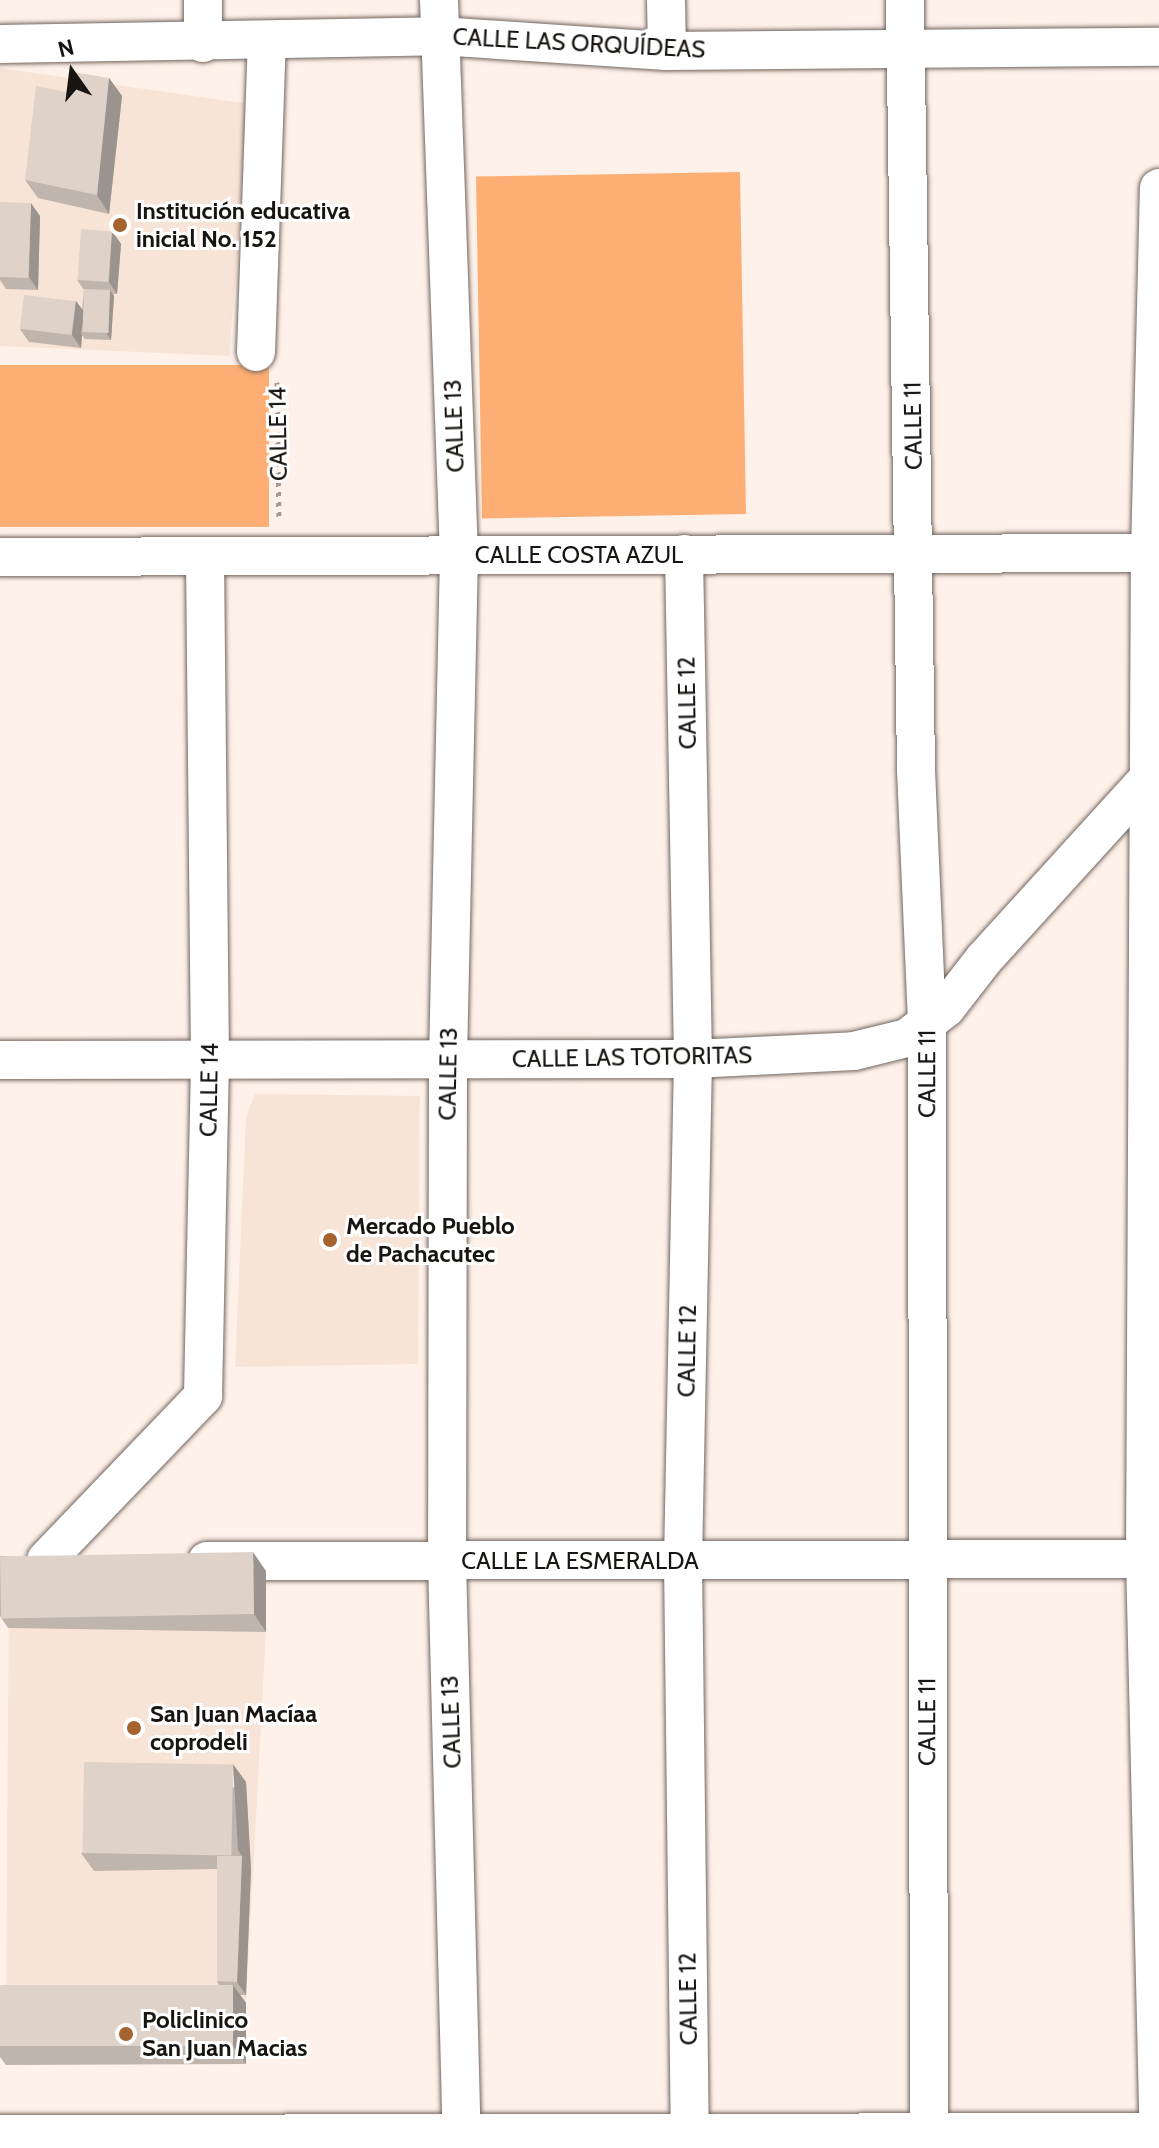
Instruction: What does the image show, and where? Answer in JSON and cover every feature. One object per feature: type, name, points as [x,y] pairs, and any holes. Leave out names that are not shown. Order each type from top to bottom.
[{"type":"street","points":[[203,0],[203,43]]},
{"type":"street","points":[[666,0],[667,51]]},
{"type":"street","name":"CALLE 11","points":[[905,0],[916,553],[916,770],[927,1023],[929,2140]]},
{"type":"street","name":"CALLE LAS ORQUÍDEAS","points":[[0,44],[267,40],[439,18],[667,51],[1159,47]]},
{"type":"street","name":"CALLE 13","points":[[439,18],[459,555],[448,1059],[447,1561],[462,2141]]},
{"type":"street","points":[[256,352],[267,40]]},
{"type":"street","points":[[1159,188],[1152,1559],[1159,2148]]},
{"type":"street","name":"CALLE COSTA AZUL","points":[[0,557],[1155,553]]},
{"type":"street","name":"CALLE 12","points":[[684,554],[693,1059],[683,1560],[690,2140]]},
{"type":"street","name":"CALLE 14","points":[[92,1560],[31,1561],[203,1396],[210,1060],[205,556]]},
{"type":"street","name":"CALLE LAS TOTORITAS","points":[[0,1060],[693,1059],[854,1051],[907,1038],[946,1008],[984,959],[1154,779]]},
{"type":"street","name":"CALLE LA ESMERALDA","points":[[169,1561],[1152,1559]]},
{"type":"street","points":[[0,2134],[220,2141],[462,2141],[929,2140],[1159,2132]]},
{"type":"path","name":"CALLE 14","points":[[256,352],[277,359],[279,555]]},
{"type":"shaded area","name":"Institución educativa inicial No. 152","points":[[0,68],[249,104],[229,356],[0,346]]},
{"type":"shaded area","points":[[740,172],[746,514],[482,519],[476,177]]},
{"type":"shaded area","points":[[0,365],[269,365],[269,527],[0,527]]},
{"type":"shaded area","name":"Mercado Pueblo de Pachacutec","points":[[255,1094],[420,1096],[418,1364],[235,1367],[246,1117]]},
{"type":"shaded area","name":"San Juan Macíaa coprodeli","points":[[266,1571],[266,1632],[246,2003],[6,2003],[9,1574]]},
{"type":"building","points":[[73,72],[109,78],[97,195],[25,180],[36,86],[66,92]]},
{"type":"building","points":[[0,202],[31,203],[28,278],[0,277]]},
{"type":"building","points":[[81,229],[112,231],[108,282],[77,280]]},
{"type":"building","points":[[84,289],[110,290],[108,333],[82,332]]},
{"type":"building","points":[[24,295],[76,301],[71,335],[20,329]]},
{"type":"building","points":[[253,1552],[254,1614],[1,1618],[0,1556]]},
{"type":"building","points":[[84,1762],[233,1765],[231,1856],[82,1853]]},
{"type":"building","points":[[217,1856],[242,1856],[237,1982],[217,1981]]},
{"type":"building","name":"Policlinico San Juan Macias","points":[[0,1985],[233,1985],[233,2046],[0,2046]]},
{"type":"place","name":"Institución educativa inicial No. 152","points":[[120,225]]},
{"type":"place","name":"Mercado Pueblo de Pachacutec","points":[[330,1240]]},
{"type":"place","name":"San Juan Macíaa coprodeli","points":[[134,1728]]},
{"type":"place","name":"Policlinico San Juan Macias","points":[[126,2034]]}]
